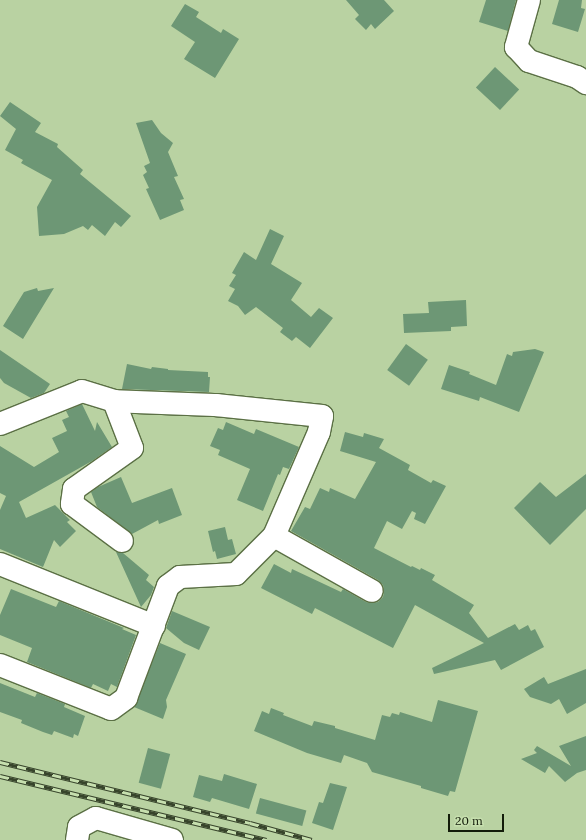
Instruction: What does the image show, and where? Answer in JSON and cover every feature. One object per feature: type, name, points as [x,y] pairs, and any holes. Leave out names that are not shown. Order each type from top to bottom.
[{"type":"street","points":[[529,0],[516,47],[529,61],[577,77],[586,83]]},
{"type":"street","points":[[0,424],[82,391],[114,401],[216,405],[322,416],[319,432],[274,536],[236,574],[180,577],[168,586],[126,698],[111,709],[0,665]]},
{"type":"street","points":[[114,401],[132,448],[74,489],[72,504],[122,541]]},
{"type":"street","points":[[274,536],[372,591]]},
{"type":"street","points":[[0,564],[154,626]]},
{"type":"street","points":[[77,840],[79,827],[96,818],[172,840]]},
{"type":"building","points":[[346,0],[384,0],[394,11],[375,29],[371,24],[366,30],[355,19],[359,15]]},
{"type":"building","points":[[486,0],[516,0],[508,31],[479,22]]},
{"type":"building","points":[[559,0],[582,0],[581,8],[585,9],[578,32],[552,24]]},
{"type":"building","points":[[185,4],[199,12],[196,17],[221,33],[223,29],[239,39],[215,78],[184,59],[195,42],[171,26]]},
{"type":"building","points":[[495,67],[519,90],[500,110],[476,87]]},
{"type":"building","points":[[10,102],[41,123],[35,132],[58,144],[57,147],[83,170],[80,174],[131,216],[121,227],[115,222],[105,236],[92,225],[88,230],[83,226],[64,234],[39,236],[37,207],[52,180],[21,163],[23,160],[5,150],[16,129],[0,116]]},
{"type":"building","points":[[152,120],[161,133],[173,143],[168,152],[178,176],[174,177],[184,199],[180,200],[184,210],[160,220],[146,189],[149,188],[143,175],[147,172],[144,166],[150,163],[136,123]]},
{"type":"building","points":[[270,229],[284,236],[271,264],[302,283],[291,300],[311,317],[319,308],[333,318],[310,348],[296,337],[292,341],[280,332],[283,328],[256,307],[245,315],[238,306],[228,301],[235,289],[229,286],[236,275],[232,273],[244,252],[256,260]]},
{"type":"building","points":[[37,288],[38,291],[54,288],[23,339],[3,326],[24,292]]},
{"type":"building","points":[[466,300],[467,326],[451,327],[451,331],[404,333],[403,314],[429,313],[428,302]]},
{"type":"building","points":[[406,344],[428,360],[409,386],[387,370]]},
{"type":"building","points":[[535,349],[544,352],[519,412],[480,397],[479,401],[441,389],[449,365],[470,372],[469,374],[496,385],[507,354],[512,356],[513,352]]},
{"type":"building","points":[[0,350],[50,384],[44,393],[31,398],[4,383],[0,378]]},
{"type":"building","points":[[127,364],[151,369],[152,367],[168,370],[208,372],[208,377],[210,377],[209,392],[122,389]]},
{"type":"building","points":[[82,404],[95,431],[97,422],[112,447],[92,461],[19,502],[26,518],[55,505],[70,520],[67,522],[76,531],[60,547],[54,540],[43,567],[0,549],[0,510],[6,496],[0,493],[0,446],[34,467],[59,452],[52,438],[67,431],[62,420],[69,417],[66,411]]},
{"type":"building","points":[[226,422],[254,434],[256,429],[299,447],[289,469],[283,467],[280,475],[278,474],[263,511],[237,500],[250,469],[218,455],[220,450],[210,446],[218,428],[223,430]]},
{"type":"building","points":[[345,432],[363,437],[364,433],[384,439],[379,448],[410,465],[408,470],[431,483],[433,480],[446,486],[425,524],[414,519],[416,513],[412,511],[402,529],[387,521],[374,548],[411,567],[412,566],[420,570],[421,568],[435,575],[432,580],[474,605],[469,613],[488,638],[515,624],[519,630],[528,625],[531,631],[535,629],[544,647],[501,670],[495,660],[434,674],[432,668],[484,643],[415,605],[393,648],[315,608],[312,614],[261,588],[274,564],[291,573],[292,569],[341,592],[343,589],[366,602],[378,602],[383,597],[383,585],[378,580],[291,531],[305,507],[310,509],[320,488],[329,492],[330,488],[355,499],[376,462],[340,451]]},
{"type":"building","points":[[586,474],[586,509],[550,545],[514,508],[540,482],[556,497]]},
{"type":"building","points":[[121,477],[132,503],[172,488],[182,515],[159,524],[158,520],[132,534],[97,507],[91,492],[98,487]]},
{"type":"building","points":[[225,527],[228,540],[232,539],[236,554],[217,559],[215,551],[213,552],[208,531]]},
{"type":"building","points":[[116,552],[123,553],[149,575],[146,580],[154,587],[151,595],[141,607]]},
{"type":"building","points":[[11,589],[56,607],[59,601],[124,628],[122,629],[136,635],[117,687],[111,684],[108,691],[93,684],[91,688],[27,662],[32,648],[0,635],[0,615]]},
{"type":"building","points":[[172,611],[210,627],[199,650],[184,643],[166,628]]},
{"type":"building","points":[[160,643],[186,654],[166,700],[167,707],[163,719],[134,707]]},
{"type":"building","points":[[586,669],[586,703],[567,714],[559,699],[551,704],[530,697],[524,689],[544,677],[548,684]]},
{"type":"building","points":[[0,683],[35,697],[37,693],[65,704],[64,707],[85,716],[78,736],[74,734],[73,738],[54,731],[52,735],[21,723],[22,720],[0,712]]},
{"type":"building","points":[[438,700],[478,711],[455,792],[450,791],[448,796],[421,788],[421,786],[372,772],[367,763],[344,755],[341,763],[307,753],[254,731],[262,711],[269,714],[271,708],[284,713],[283,715],[312,726],[314,721],[335,726],[335,728],[375,740],[382,715],[390,717],[392,713],[399,715],[400,712],[432,722]]},
{"type":"building","points":[[586,736],[586,770],[577,773],[565,782],[549,766],[545,773],[521,759],[537,753],[534,750],[537,746],[571,766],[559,746]]},
{"type":"building","points":[[148,748],[170,754],[161,789],[139,783]]},
{"type":"building","points":[[224,774],[257,784],[249,809],[212,798],[210,802],[193,797],[199,775],[222,781]]},
{"type":"building","points":[[330,783],[347,787],[333,830],[312,823],[319,802],[323,803]]},
{"type":"building","points":[[260,798],[306,810],[302,826],[256,813]]},
{"type":"railway","points":[[0,762],[250,823],[312,840]]},
{"type":"railway","points":[[0,776],[266,840]]}]
